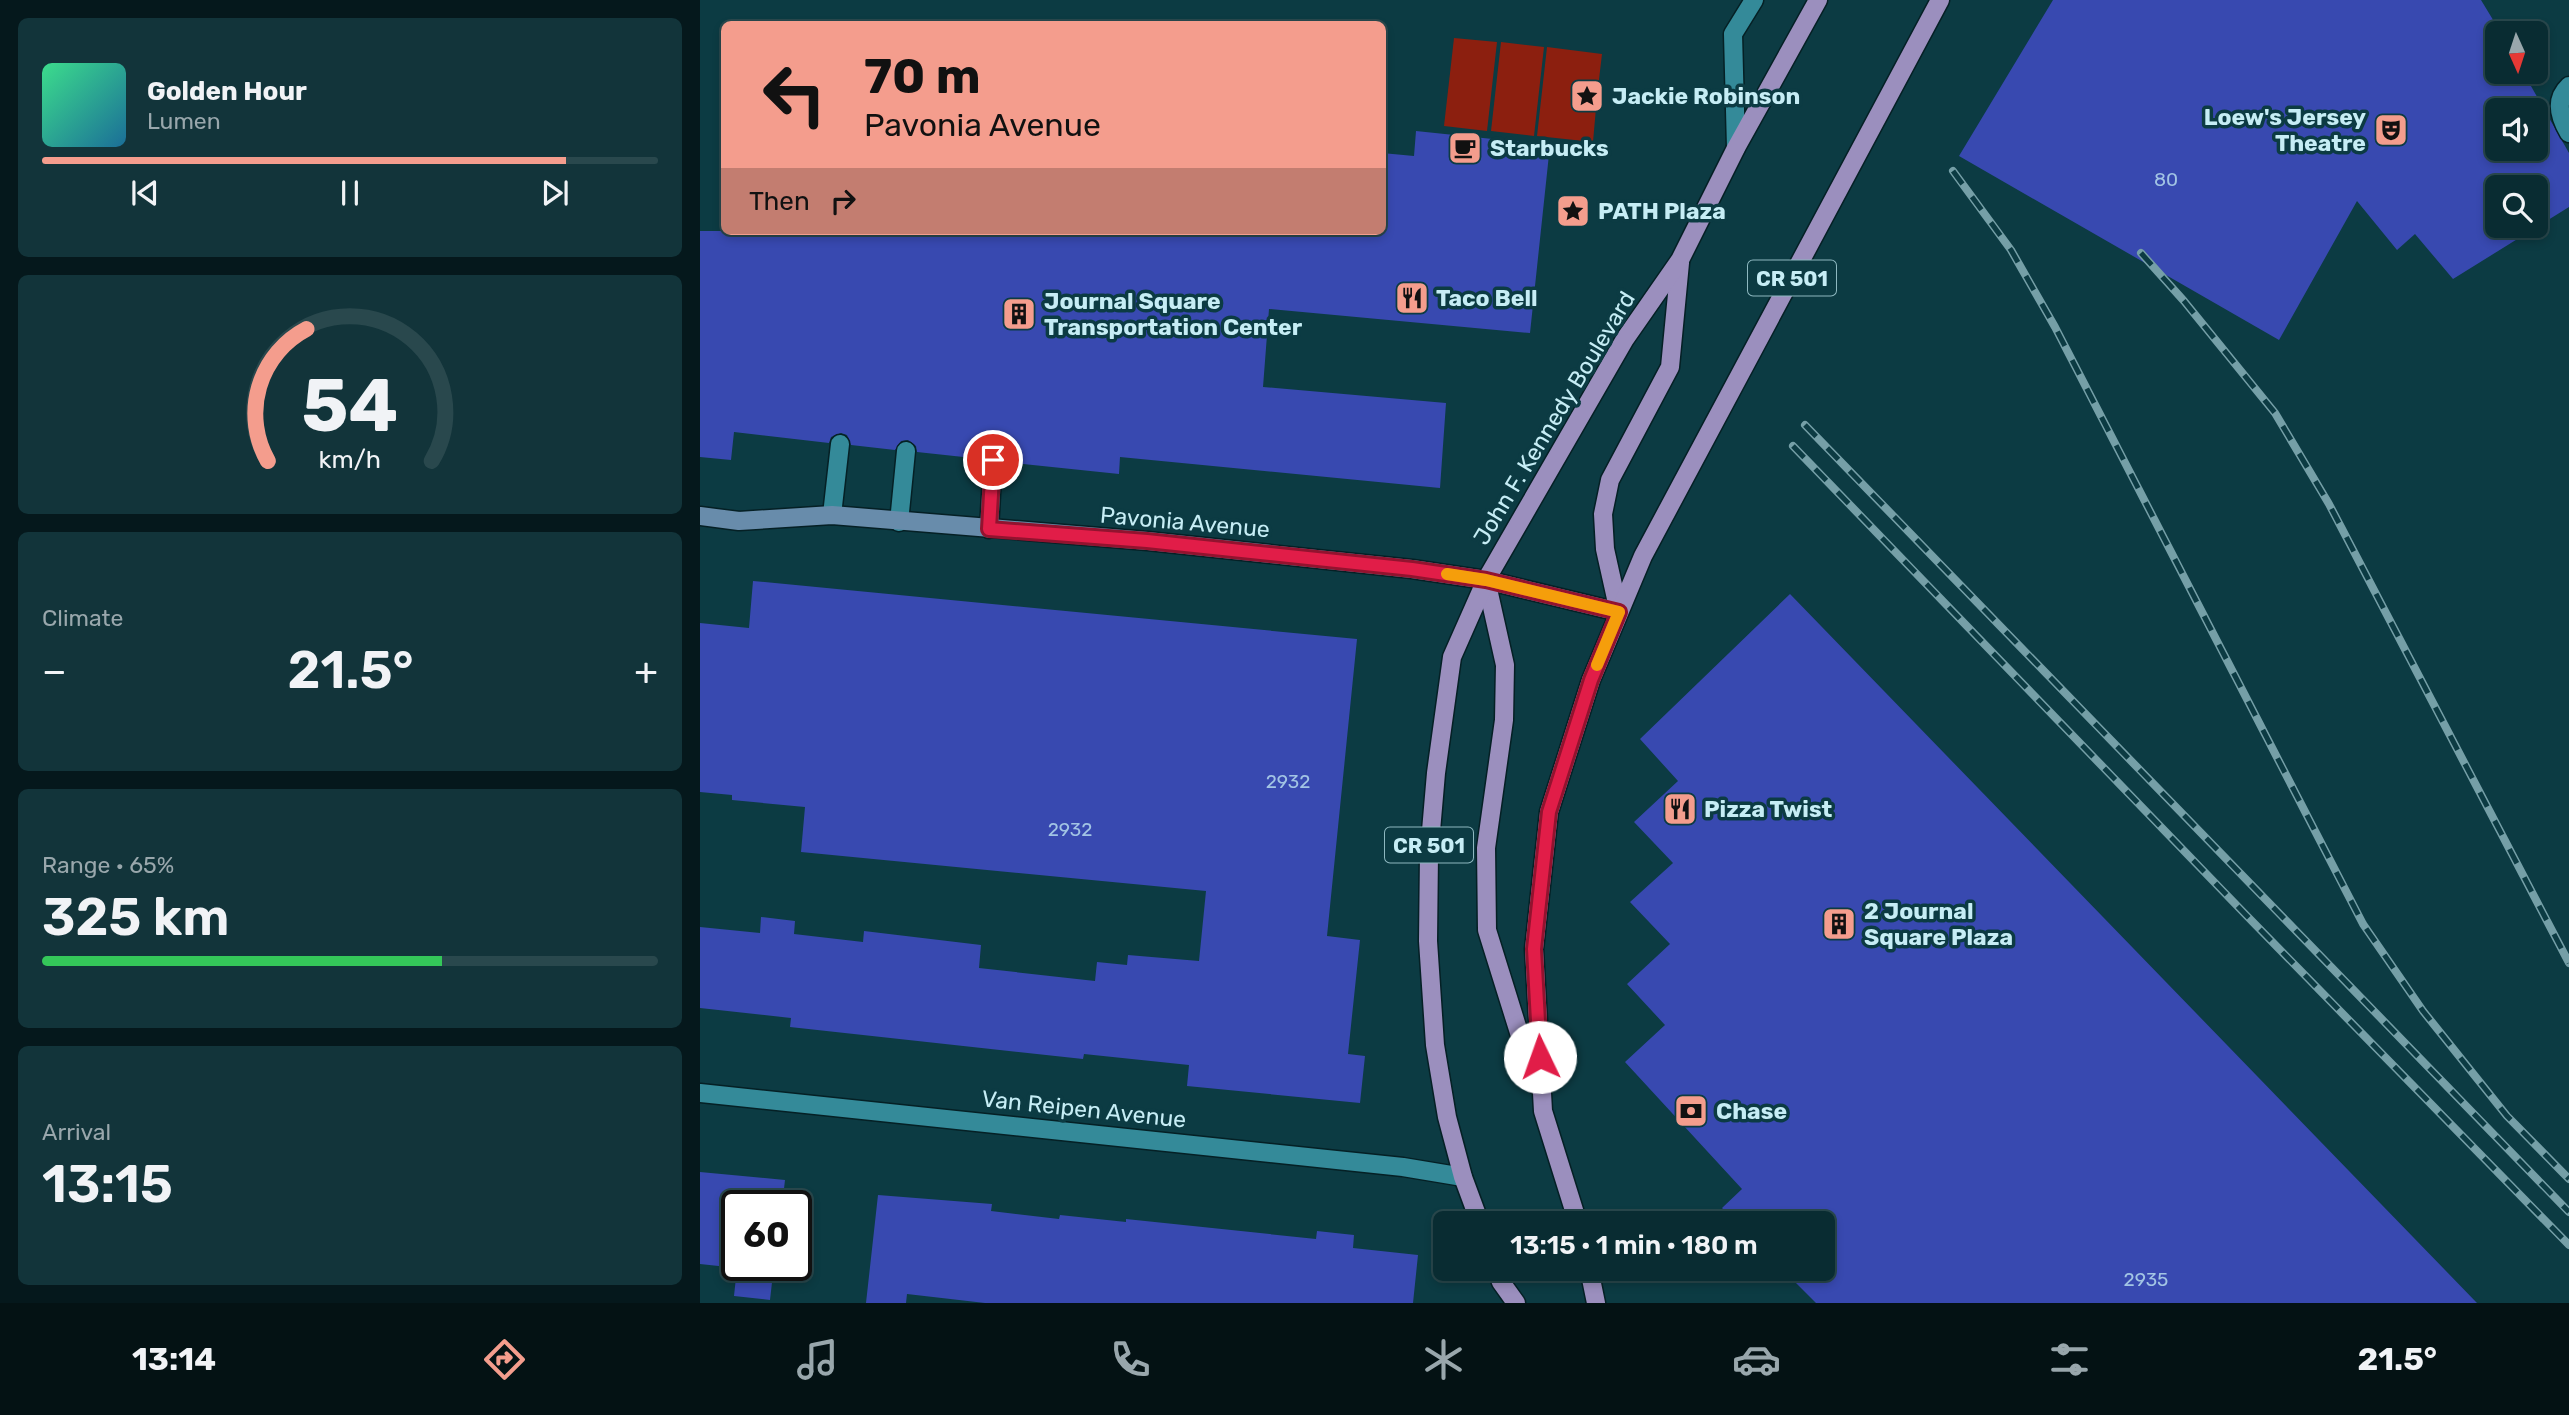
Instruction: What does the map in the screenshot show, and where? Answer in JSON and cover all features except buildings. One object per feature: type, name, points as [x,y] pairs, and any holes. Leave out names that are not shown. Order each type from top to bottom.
[{"type":"main road","name":"John F. Kennedy Boulevard","points":[[1476,1211],[1463,1177],[1447,1117],[1435,1045],[1428,941],[1429,854],[1436,773],[1452,657],[1486,580],[1625,339],[1680,260],[1736,148],[1818,0]]},
{"type":"main road","name":"CR 501","points":[[1574,1211],[1543,1111],[1534,949],[1549,812],[1591,680],[1643,556],[1940,0]]},
{"type":"main road","points":[[1619,612],[1605,549],[1603,514],[1610,480],[1670,367],[1680,260]]},
{"type":"main road","points":[[1486,580],[1505,665],[1504,720],[1486,848],[1487,930],[1543,1111]]},
{"type":"main road","points":[[1501,1281],[1516,1303]]},
{"type":"main road","points":[[1591,1281],[1596,1303]]},
{"type":"street","points":[[1736,148],[1733,34],[1754,0]]},
{"type":"street","points":[[2569,86],[2563,92],[2560,111],[2569,133]]},
{"type":"street","points":[[832,515],[840,444]]},
{"type":"street","points":[[899,522],[906,451]]},
{"type":"street","points":[[989,529],[993,460]]},
{"type":"street","name":"Pavonia Avenue","points":[[700,516],[739,521],[832,515],[1161,542],[1412,569],[1486,580],[1619,612]]},
{"type":"street","name":"Van Reipen Avenue","points":[[700,1093],[1403,1167],[1463,1177]]},
{"type":"shaded area","points":[[1454,38],[1497,42],[1487,131],[1444,126]]},
{"type":"shaded area","points":[[1501,42],[1544,47],[1534,136],[1491,131]]},
{"type":"shaded area","points":[[1547,47],[1602,54],[1598,88],[1581,86],[1578,106],[1596,108],[1593,142],[1537,136]]},
{"type":"railway","points":[[1953,171],[2011,250],[2055,327],[2363,924],[2423,1011],[2507,1116],[2569,1179]]},
{"type":"railway","points":[[2141,253],[2184,301],[2275,413],[2329,504],[2569,963]]},
{"type":"railway","points":[[1805,425],[2569,1212]]},
{"type":"railway","points":[[1793,446],[2569,1245]]},
{"type":"slow traffic","points":[[1447,574],[1486,580],[1619,612],[1597,665]]},
{"type":"place","name":"Jackie Robinson","points":[[1587,96]]},
{"type":"place","name":"Loew's Jersey Theatre","points":[[2391,130]]},
{"type":"place","name":"Starbucks","points":[[1465,148]]},
{"type":"place","name":"PATH Plaza","points":[[1573,211]]},
{"type":"place","name":"Taco Bell","points":[[1412,298]]},
{"type":"place","name":"Journal Square Transportation Center","points":[[1019,314]]},
{"type":"place","name":"Pizza Twist","points":[[1680,809]]},
{"type":"place","name":"2 Journal Square Plaza","points":[[1839,924]]},
{"type":"place","name":"Chase","points":[[1691,1111]]},
{"type":"route","points":[[993,460],[989,529],[1147,541],[1412,569],[1486,580],[1619,612],[1591,680],[1549,812],[1540,872],[1534,949],[1540,1057]]}]
